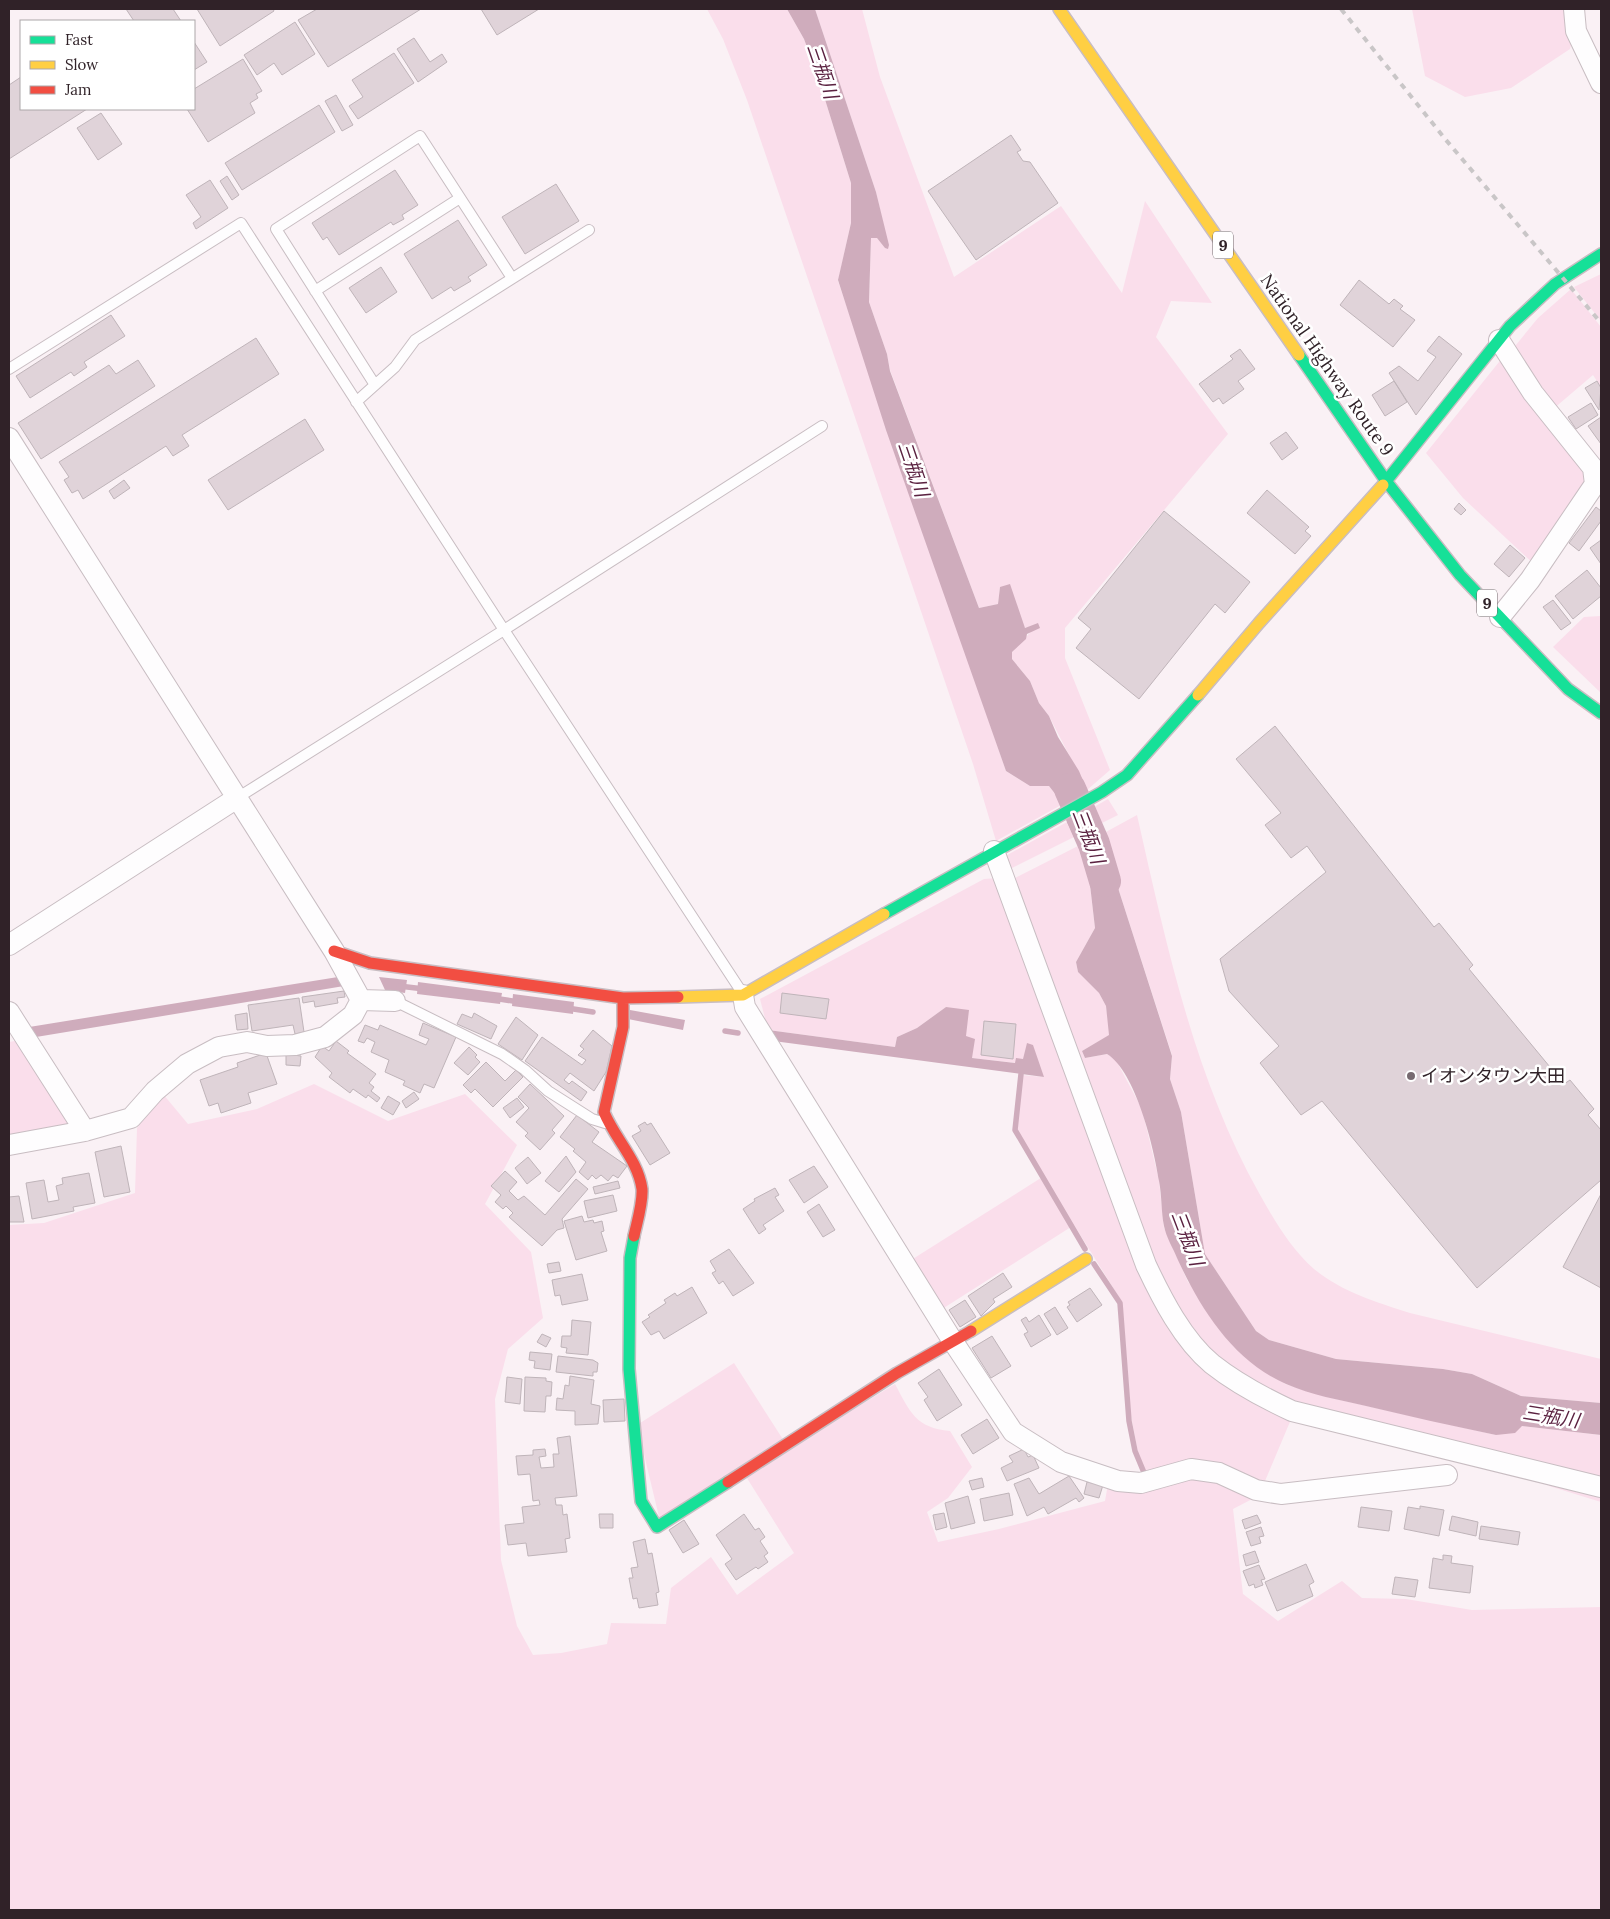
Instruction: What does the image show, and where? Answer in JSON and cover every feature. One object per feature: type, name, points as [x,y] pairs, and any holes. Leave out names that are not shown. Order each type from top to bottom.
[{"type":"main road","name":"National Highway Route 9","points":[[1059,9],[1386,481],[1460,575],[1568,689],[1601,712]]},
{"type":"main road","points":[[334,951],[370,963],[623,1002],[743,995],[994,851],[1102,792],[1127,775],[1386,481],[1510,326],[1555,284],[1601,254]]},
{"type":"main road","points":[[623,1002],[623,1024],[604,1112],[609,1124],[637,1168],[642,1191],[630,1258],[629,1369],[641,1500],[657,1527],[952,1340],[958,1339],[1086,1259]]},
{"type":"street","points":[[1574,9],[1576,31],[1601,83]]},
{"type":"street","points":[[1499,340],[1533,392],[1593,468],[1595,484],[1530,580],[1500,617]]},
{"type":"street","points":[[9,438],[334,951],[361,1000]]},
{"type":"street","points":[[9,945],[237,798]]},
{"type":"street","points":[[994,851],[1146,1265],[1162,1299],[1183,1330],[1211,1363],[1256,1394],[1292,1411],[1601,1487]]},
{"type":"street","points":[[743,995],[745,1007],[952,1340],[1014,1432],[1061,1462],[1118,1481],[1141,1482],[1192,1469],[1219,1473],[1256,1490],[1281,1494],[1447,1475]]},
{"type":"street","points":[[361,1000],[395,1002]]},
{"type":"street","points":[[9,1145],[85,1131],[131,1118],[155,1091],[187,1064],[219,1047],[247,1042],[267,1046],[295,1045],[325,1037],[353,1015],[361,1000]]},
{"type":"street","points":[[9,1012],[85,1131]]},
{"type":"lane","points":[[375,385],[276,230],[420,136],[512,278]]},
{"type":"lane","points":[[315,290],[460,198]]},
{"type":"lane","points":[[9,369],[241,222],[504,630],[743,995]]},
{"type":"lane","points":[[356,402],[395,366],[415,340],[589,230]]},
{"type":"lane","points":[[237,798],[504,630],[822,426]]},
{"type":"lane","points":[[395,1002],[502,1054],[525,1070],[548,1091],[592,1119],[609,1124]]},
{"type":"shaded area","points":[[707,9],[787,9],[804,39],[818,77],[851,183],[851,223],[838,281],[1006,771],[1030,786],[1049,786],[1063,804],[996,841],[973,764],[747,100],[723,39]]},
{"type":"shaded area","points":[[815,9],[862,9],[880,77],[954,277],[1061,206],[1122,293],[1145,201],[1212,303],[1171,301],[1156,337],[1228,434],[1065,628],[1065,658],[1110,770],[1087,790],[1049,716],[1039,703],[1030,681],[1012,659],[1012,652],[1038,624],[1025,628],[1000,587],[998,604],[979,608],[890,370],[887,354],[869,302],[871,237],[877,238],[888,249],[888,245],[876,192]]},
{"type":"shaded area","points":[[1412,9],[1580,9],[1570,49],[1511,88],[1465,97],[1425,76]]},
{"type":"shaded area","points":[[1601,274],[1601,321],[1574,287]]},
{"type":"shaded area","points":[[1571,289],[1601,327],[1601,387],[1593,375],[1552,410],[1511,351],[1538,318]]},
{"type":"shaded area","points":[[1503,357],[1590,478],[1536,566],[1463,498],[1426,453]]},
{"type":"shaded area","points":[[1601,616],[1601,693],[1553,647],[1584,617]]},
{"type":"shaded area","points":[[1108,799],[1118,815],[1100,824],[1094,807]]},
{"type":"shaded area","points":[[1137,815],[1171,960],[1199,1056],[1236,1149],[1277,1224],[1290,1243],[1314,1269],[1325,1277],[1348,1290],[1372,1300],[1410,1313],[1601,1359],[1601,1403],[1521,1396],[1472,1374],[1443,1369],[1336,1359],[1269,1340],[1256,1331],[1205,1254],[1181,1112],[1170,1079],[1172,1055],[1119,891],[1104,833]]},
{"type":"shaded area","points":[[1067,822],[1074,837],[1004,872],[1000,859]]},
{"type":"shaded area","points":[[1078,846],[1089,876],[1095,928],[1076,962],[1078,972],[1099,993],[1106,1006],[1110,1035],[1082,1051],[1085,1058],[1107,1054],[1116,1060],[1142,1109],[1159,1180],[1164,1228],[1188,1282],[1285,1384],[1327,1397],[1496,1435],[1522,1426],[1601,1435],[1601,1502],[1549,1486],[1541,1470],[1282,1403],[1211,1356],[1180,1316],[1155,1272],[1009,881]]},
{"type":"shaded area","points":[[998,878],[1163,1312],[1292,1417],[1265,1481],[1255,1484],[1221,1471],[1148,1477],[1138,1453],[1131,1416],[1122,1302],[1074,1225],[939,1311],[908,1262],[1044,1176],[1016,1130],[1022,1075],[1044,1077],[1023,1059],[1016,1063],[972,1058],[966,1037],[946,1007],[917,1028],[897,1037],[895,1047],[768,1030],[760,999],[984,879]]},
{"type":"shaded area","points":[[21,1040],[72,1126],[9,1136],[9,1042]]},
{"type":"shaded area","points":[[314,1084],[388,1121],[465,1094],[517,1145],[485,1204],[531,1252],[543,1318],[508,1349],[495,1399],[501,1560],[517,1626],[533,1655],[561,1653],[607,1644],[611,1623],[666,1624],[671,1588],[711,1557],[737,1595],[794,1553],[745,1475],[895,1384],[915,1417],[929,1426],[950,1431],[972,1467],[948,1498],[927,1512],[938,1542],[999,1529],[1105,1501],[1108,1484],[1203,1475],[1258,1496],[1233,1509],[1243,1594],[1278,1621],[1342,1581],[1362,1598],[1406,1599],[1472,1610],[1601,1607],[1601,1910],[9,1910],[9,1225],[44,1223],[135,1193],[137,1128],[163,1094],[188,1124],[257,1109]]},
{"type":"shaded area","points":[[734,1363],[784,1441],[660,1521],[637,1425]]},
{"type":"water","points":[[787,9],[815,9],[876,192],[889,245],[888,249],[885,248],[877,238],[871,238],[869,302],[887,354],[890,371],[979,608],[998,604],[1000,587],[1010,584],[1025,628],[1038,623],[1040,628],[1027,634],[1026,639],[1012,652],[1012,659],[1030,681],[1039,703],[1049,716],[1058,737],[1079,771],[1087,790],[1063,804],[1049,786],[1030,786],[1006,771],[886,430],[838,280],[851,223],[851,183],[818,77],[804,39]]},
{"type":"water","points":[[1094,807],[1100,824],[1074,837],[1067,822]]},
{"type":"water","points":[[1104,833],[1119,891],[1172,1056],[1170,1079],[1181,1112],[1205,1254],[1256,1331],[1269,1340],[1336,1359],[1443,1369],[1472,1374],[1521,1396],[1601,1403],[1601,1435],[1522,1426],[1515,1433],[1496,1435],[1315,1394],[1286,1384],[1267,1374],[1249,1361],[1220,1331],[1196,1295],[1166,1234],[1157,1167],[1148,1131],[1135,1093],[1117,1063],[1107,1054],[1085,1058],[1082,1051],[1109,1035],[1106,1006],[1099,993],[1078,972],[1076,962],[1095,928],[1089,876],[1078,846]]},
{"type":"water","points":[[338,977],[344,986],[30,1038],[23,1028]]},
{"type":"water","points":[[379,977],[407,980],[405,993],[385,990]]},
{"type":"water","points":[[418,982],[502,993],[500,1004],[417,994]]},
{"type":"water","points":[[513,994],[574,1002],[573,1014],[512,1006]]},
{"type":"water","points":[[946,1007],[969,1010],[966,1036],[975,1039],[972,1058],[1015,1063],[1016,1058],[1023,1059],[1027,1043],[1033,1045],[1044,1077],[766,1040],[768,1030],[895,1047],[897,1037],[917,1028]]},
{"type":"water","points":[[630,1010],[685,1020],[683,1030],[628,1019]]},
{"type":"building","points":[[126,9],[173,9],[180,20],[133,20]]},
{"type":"building","points":[[197,9],[273,9],[274,11],[220,46]]},
{"type":"building","points":[[317,9],[421,9],[328,67],[298,20]]},
{"type":"building","points":[[481,9],[539,9],[497,35]]},
{"type":"building","points":[[295,22],[315,54],[282,75],[274,63],[257,75],[244,55]]},
{"type":"building","points":[[414,38],[430,62],[442,54],[447,62],[418,82],[397,49]]},
{"type":"building","points":[[195,44],[207,62],[195,69]]},
{"type":"building","points":[[394,53],[414,83],[358,119],[349,106],[363,97],[352,80]]},
{"type":"building","points":[[243,59],[262,91],[256,94],[258,98],[250,103],[255,113],[208,142],[188,110],[195,110],[195,88]]},
{"type":"building","points":[[20,78],[20,110],[85,110],[9,159],[9,85]]},
{"type":"building","points":[[336,95],[353,125],[342,131],[325,101]]},
{"type":"building","points":[[319,105],[335,132],[242,190],[225,163]]},
{"type":"building","points":[[101,113],[122,144],[98,160],[77,128]]},
{"type":"building","points":[[1011,135],[1021,150],[1017,152],[1023,161],[1030,162],[1058,203],[976,260],[928,191]]},
{"type":"building","points":[[395,170],[418,205],[402,215],[404,219],[393,225],[391,222],[339,255],[327,237],[323,240],[312,223]]},
{"type":"building","points":[[227,176],[239,195],[232,200],[220,181]]},
{"type":"building","points":[[210,180],[228,208],[196,229],[193,223],[201,217],[186,195]]},
{"type":"building","points":[[556,184],[579,221],[525,254],[502,217]]},
{"type":"building","points":[[458,220],[487,265],[468,277],[471,281],[454,291],[451,287],[432,299],[404,254]]},
{"type":"building","points":[[381,267],[397,292],[366,313],[349,288]]},
{"type":"building","points":[[1359,280],[1389,304],[1394,299],[1403,306],[1400,309],[1415,320],[1393,347],[1340,305]]},
{"type":"building","points":[[111,315],[125,336],[84,362],[87,367],[74,376],[71,372],[30,398],[16,376]]},
{"type":"building","points":[[1439,336],[1462,354],[1416,415],[1389,373],[1399,366],[1418,381],[1436,357],[1427,351]]},
{"type":"building","points":[[256,338],[279,374],[182,435],[189,446],[173,456],[166,446],[83,499],[78,490],[72,493],[64,480],[69,477],[59,462]]},
{"type":"building","points":[[1240,349],[1255,369],[1238,381],[1244,389],[1223,404],[1219,398],[1213,402],[1199,384],[1233,359],[1230,356]]},
{"type":"building","points":[[138,360],[155,386],[41,459],[18,423],[109,365],[116,374]]},
{"type":"building","points":[[1394,381],[1407,402],[1385,416],[1372,395]]},
{"type":"building","points":[[1597,381],[1601,388],[1599,410],[1585,388]]},
{"type":"building","points":[[1591,403],[1598,415],[1576,429],[1568,417]]},
{"type":"building","points":[[1601,417],[1601,444],[1588,426]]},
{"type":"building","points":[[305,419],[324,450],[228,510],[208,480]]},
{"type":"building","points":[[1286,432],[1298,448],[1282,460],[1270,443]]},
{"type":"building","points":[[124,480],[130,488],[114,499],[109,491]]},
{"type":"building","points":[[1267,490],[1309,527],[1305,531],[1311,536],[1295,554],[1247,513]]},
{"type":"building","points":[[1459,503],[1466,510],[1461,515],[1454,509]]},
{"type":"building","points":[[1596,507],[1601,511],[1601,521],[1579,551],[1569,543]]},
{"type":"building","points":[[1164,511],[1250,582],[1225,613],[1215,604],[1139,699],[1076,648],[1091,629],[1078,618]]},
{"type":"building","points":[[1601,540],[1601,564],[1590,548]]},
{"type":"building","points":[[1510,545],[1525,558],[1509,577],[1494,564]]},
{"type":"building","points":[[1587,570],[1601,588],[1601,596],[1573,619],[1555,596]]},
{"type":"building","points":[[1553,600],[1571,623],[1561,630],[1543,607]]},
{"type":"building","points":[[1275,726],[1434,927],[1439,923],[1473,965],[1469,969],[1564,1084],[1570,1080],[1594,1109],[1588,1115],[1601,1130],[1601,1180],[1477,1288],[1322,1101],[1301,1115],[1260,1063],[1279,1046],[1229,991],[1220,959],[1326,872],[1307,846],[1291,858],[1265,825],[1281,813],[1236,759]]},
{"type":"building","points":[[344,991],[345,997],[337,998],[338,1003],[315,1007],[314,1001],[303,1003],[302,997]]},
{"type":"building","points":[[782,993],[829,999],[826,1019],[780,1013]]},
{"type":"building","points":[[299,998],[304,1032],[295,1034],[293,1025],[252,1031],[248,1005]]},
{"type":"building","points":[[247,1013],[248,1029],[237,1030],[235,1015]]},
{"type":"building","points":[[474,1013],[497,1026],[491,1039],[457,1024],[462,1014],[472,1018]]},
{"type":"building","points":[[516,1017],[538,1035],[522,1060],[498,1044]]},
{"type":"building","points":[[984,1021],[1016,1024],[1013,1059],[981,1055]]},
{"type":"building","points":[[423,1023],[456,1037],[434,1088],[424,1084],[420,1093],[403,1085],[405,1081],[385,1072],[389,1060],[371,1052],[375,1042],[367,1038],[364,1043],[358,1041],[365,1025],[378,1030],[380,1025],[426,1045],[429,1039],[419,1035]]},
{"type":"building","points":[[593,1030],[612,1046],[606,1072],[594,1091],[570,1073],[564,1080],[569,1084],[572,1081],[587,1092],[581,1101],[525,1061],[542,1037],[582,1065],[586,1060],[578,1055],[584,1049],[580,1046]]},
{"type":"building","points":[[336,1041],[349,1051],[347,1053],[376,1074],[369,1083],[374,1087],[371,1091],[380,1098],[377,1102],[368,1095],[366,1098],[353,1089],[350,1093],[329,1077],[332,1073],[315,1057],[322,1046],[329,1051]]},
{"type":"building","points":[[469,1047],[477,1055],[475,1057],[480,1062],[468,1075],[454,1063]]},
{"type":"building","points":[[266,1053],[277,1084],[248,1093],[251,1103],[221,1113],[218,1103],[209,1106],[200,1080],[238,1067],[237,1063]]},
{"type":"building","points":[[286,1054],[301,1056],[300,1066],[286,1065]]},
{"type":"building","points":[[486,1062],[505,1081],[516,1070],[523,1077],[493,1107],[475,1089],[471,1093],[463,1085]]},
{"type":"building","points":[[530,1084],[564,1116],[552,1130],[555,1133],[540,1150],[525,1136],[528,1133],[516,1122],[529,1108],[518,1097]]},
{"type":"building","points":[[414,1092],[419,1099],[406,1108],[402,1101]]},
{"type":"building","points":[[388,1096],[400,1103],[393,1115],[381,1108]]},
{"type":"building","points":[[517,1098],[524,1107],[510,1118],[503,1108]]},
{"type":"building","points":[[577,1115],[599,1132],[592,1142],[627,1166],[618,1178],[613,1175],[608,1181],[601,1175],[596,1179],[592,1175],[588,1180],[579,1172],[586,1162],[573,1151],[575,1149],[560,1137]]},
{"type":"building","points":[[645,1122],[647,1125],[651,1123],[670,1153],[650,1165],[632,1136],[641,1131],[638,1126]]},
{"type":"building","points":[[121,1146],[130,1192],[104,1197],[95,1152]]},
{"type":"building","points":[[566,1156],[576,1172],[559,1192],[545,1181]]},
{"type":"building","points":[[528,1157],[541,1173],[527,1184],[515,1168]]},
{"type":"building","points":[[814,1166],[828,1187],[804,1203],[789,1180]]},
{"type":"building","points":[[505,1171],[517,1182],[509,1191],[518,1200],[524,1196],[545,1215],[576,1179],[588,1189],[562,1219],[564,1228],[557,1230],[542,1246],[509,1217],[513,1213],[506,1206],[503,1209],[495,1202],[501,1195],[491,1186]]},
{"type":"building","points":[[89,1173],[95,1203],[73,1207],[74,1211],[32,1219],[26,1183],[44,1180],[48,1202],[59,1200],[56,1186],[63,1184],[62,1178]]},
{"type":"building","points":[[618,1181],[620,1188],[595,1194],[593,1187]]},
{"type":"building","points":[[775,1188],[779,1195],[775,1197],[784,1211],[763,1225],[766,1229],[759,1234],[743,1209],[755,1201],[754,1199]]},
{"type":"building","points":[[1601,1194],[1601,1288],[1563,1267]]},
{"type":"building","points":[[613,1195],[617,1211],[588,1218],[584,1201]]},
{"type":"building","points":[[19,1196],[24,1222],[9,1222],[9,1197]]},
{"type":"building","points":[[819,1204],[835,1230],[823,1237],[807,1212]]},
{"type":"building","points":[[582,1216],[584,1222],[593,1220],[594,1223],[602,1221],[604,1231],[601,1232],[607,1251],[576,1260],[564,1221]]},
{"type":"building","points":[[729,1249],[754,1283],[733,1296],[723,1281],[719,1284],[712,1273],[716,1271],[710,1261]]},
{"type":"building","points":[[559,1262],[561,1271],[549,1273],[547,1264]]},
{"type":"building","points":[[1003,1273],[1012,1287],[993,1299],[995,1302],[981,1316],[968,1296]]},
{"type":"building","points":[[582,1274],[588,1300],[562,1305],[560,1295],[555,1296],[552,1280]]},
{"type":"building","points":[[692,1287],[707,1313],[664,1339],[659,1331],[651,1335],[642,1322],[650,1317],[648,1315],[666,1303],[664,1300],[675,1293],[677,1296]]},
{"type":"building","points":[[1090,1288],[1102,1305],[1077,1322],[1067,1307],[1070,1305],[1068,1302]]},
{"type":"building","points":[[965,1300],[976,1317],[960,1327],[949,1310]]},
{"type":"building","points":[[1055,1307],[1068,1328],[1057,1335],[1044,1314]]},
{"type":"building","points":[[1039,1315],[1051,1335],[1031,1347],[1024,1334],[1028,1332],[1021,1320],[1026,1317],[1029,1322]]},
{"type":"building","points":[[572,1320],[591,1322],[588,1355],[566,1353],[567,1348],[561,1347],[562,1336],[571,1336]]},
{"type":"building","points":[[542,1334],[551,1338],[546,1347],[537,1342]]},
{"type":"building","points":[[992,1336],[1011,1366],[991,1378],[972,1348]]},
{"type":"building","points":[[530,1352],[552,1354],[550,1370],[534,1368],[535,1361],[529,1360]]},
{"type":"building","points":[[558,1356],[593,1360],[598,1363],[597,1372],[593,1372],[593,1376],[556,1372]]},
{"type":"building","points":[[939,1369],[962,1405],[937,1421],[924,1400],[928,1397],[918,1383]]},
{"type":"building","points":[[570,1376],[594,1380],[591,1404],[600,1406],[598,1424],[575,1425],[575,1411],[556,1410],[557,1398],[563,1399],[565,1385],[569,1386]]},
{"type":"building","points":[[507,1377],[522,1379],[520,1404],[505,1402]]},
{"type":"building","points":[[525,1377],[546,1378],[546,1381],[552,1382],[551,1396],[546,1396],[545,1412],[524,1411]]},
{"type":"building","points":[[624,1399],[625,1421],[604,1422],[603,1400]]},
{"type":"building","points":[[987,1419],[999,1438],[973,1454],[961,1435]]},
{"type":"building","points":[[570,1436],[577,1496],[555,1498],[556,1505],[562,1505],[563,1515],[567,1514],[570,1538],[565,1539],[567,1552],[528,1556],[526,1543],[508,1545],[505,1525],[524,1523],[522,1507],[540,1505],[539,1500],[533,1501],[530,1474],[518,1475],[516,1456],[533,1455],[533,1450],[545,1449],[546,1456],[539,1457],[541,1468],[554,1467],[553,1454],[559,1454],[557,1438]]},
{"type":"building","points":[[1024,1449],[1028,1457],[1033,1455],[1039,1468],[1007,1481],[1001,1468],[1013,1462],[1009,1456]]},
{"type":"building","points":[[1069,1476],[1084,1498],[1079,1502],[1076,1498],[1048,1514],[1044,1507],[1027,1516],[1014,1484],[1029,1478],[1039,1494]]},
{"type":"building","points":[[982,1478],[984,1487],[972,1490],[969,1481]]},
{"type":"building","points":[[1087,1482],[1103,1485],[1099,1498],[1084,1494]]},
{"type":"building","points":[[1009,1493],[1013,1515],[984,1521],[980,1499]]},
{"type":"building","points":[[968,1496],[975,1523],[951,1529],[945,1503]]},
{"type":"building","points":[[1420,1506],[1444,1510],[1439,1536],[1404,1529],[1408,1507],[1420,1509]]},
{"type":"building","points":[[1361,1507],[1392,1511],[1389,1531],[1358,1527]]},
{"type":"building","points":[[944,1513],[947,1527],[936,1530],[933,1515]]},
{"type":"building","points":[[599,1514],[613,1514],[613,1528],[600,1528]]},
{"type":"building","points":[[744,1514],[755,1530],[759,1528],[765,1537],[760,1541],[768,1553],[764,1556],[768,1562],[758,1569],[756,1567],[736,1580],[725,1564],[732,1559],[716,1535]]},
{"type":"building","points":[[1257,1515],[1261,1523],[1245,1529],[1242,1520]]},
{"type":"building","points":[[1452,1516],[1478,1522],[1476,1536],[1449,1530]]},
{"type":"building","points":[[684,1520],[699,1544],[683,1553],[669,1530]]},
{"type":"building","points":[[1481,1526],[1520,1532],[1518,1545],[1479,1539]]},
{"type":"building","points":[[1261,1527],[1264,1536],[1259,1537],[1261,1543],[1251,1546],[1246,1532]]},
{"type":"building","points":[[645,1539],[648,1554],[652,1553],[659,1592],[656,1593],[658,1605],[639,1608],[637,1598],[633,1599],[629,1578],[633,1578],[631,1568],[638,1567],[633,1542]]},
{"type":"building","points":[[1255,1551],[1259,1562],[1246,1566],[1243,1555]]},
{"type":"building","points":[[1443,1555],[1452,1556],[1451,1563],[1473,1566],[1470,1593],[1429,1588],[1433,1558],[1443,1560]]},
{"type":"building","points":[[1306,1564],[1314,1582],[1309,1585],[1313,1596],[1277,1611],[1265,1582]]},
{"type":"building","points":[[1259,1565],[1265,1579],[1261,1580],[1263,1585],[1255,1588],[1254,1584],[1249,1586],[1243,1571]]},
{"type":"building","points":[[1395,1577],[1418,1580],[1415,1597],[1392,1594]]},
{"type":"waterway","name":"三瓶川","points":[[1070,789],[1094,844],[1105,881]]},
{"type":"waterway","points":[[399,986],[424,989]]},
{"type":"waterway","points":[[493,998],[519,1002]]},
{"type":"waterway","points":[[567,1008],[593,1012]]},
{"type":"waterway","points":[[725,1031],[738,1033]]},
{"type":"waterway","points":[[1021,1074],[1015,1130],[1085,1249]]},
{"type":"waterway","points":[[1094,1264],[1120,1303],[1129,1421],[1135,1451],[1145,1475]]},
{"type":"railway","points":[[1341,9],[1446,140],[1601,323]]},
{"type":"traffic: fast","points":[[1383,485],[1510,326],[1555,284],[1601,254]]},
{"type":"traffic: fast","points":[[1299,355],[1386,481],[1460,575],[1568,689],[1601,713]]},
{"type":"traffic: fast","points":[[884,914],[1102,792],[1127,775],[1198,695]]},
{"type":"traffic: fast","points":[[634,1236],[630,1258],[629,1369],[641,1501],[657,1527],[728,1482]]},
{"type":"traffic: slow","points":[[1059,9],[1299,355]]},
{"type":"traffic: slow","points":[[1198,695],[1259,623],[1383,485]]},
{"type":"traffic: slow","points":[[678,997],[743,995],[884,914]]},
{"type":"traffic: slow","points":[[971,1331],[1086,1259]]},
{"type":"traffic: jam","points":[[334,951],[370,963],[623,998],[678,997]]},
{"type":"traffic: jam","points":[[623,998],[623,1027],[604,1112],[640,1178],[642,1200],[634,1236]]},
{"type":"traffic: jam","points":[[728,1482],[897,1373],[971,1331]]},
{"type":"place","name":"イオンタウン大田","points":[[1411,1076]]}]
